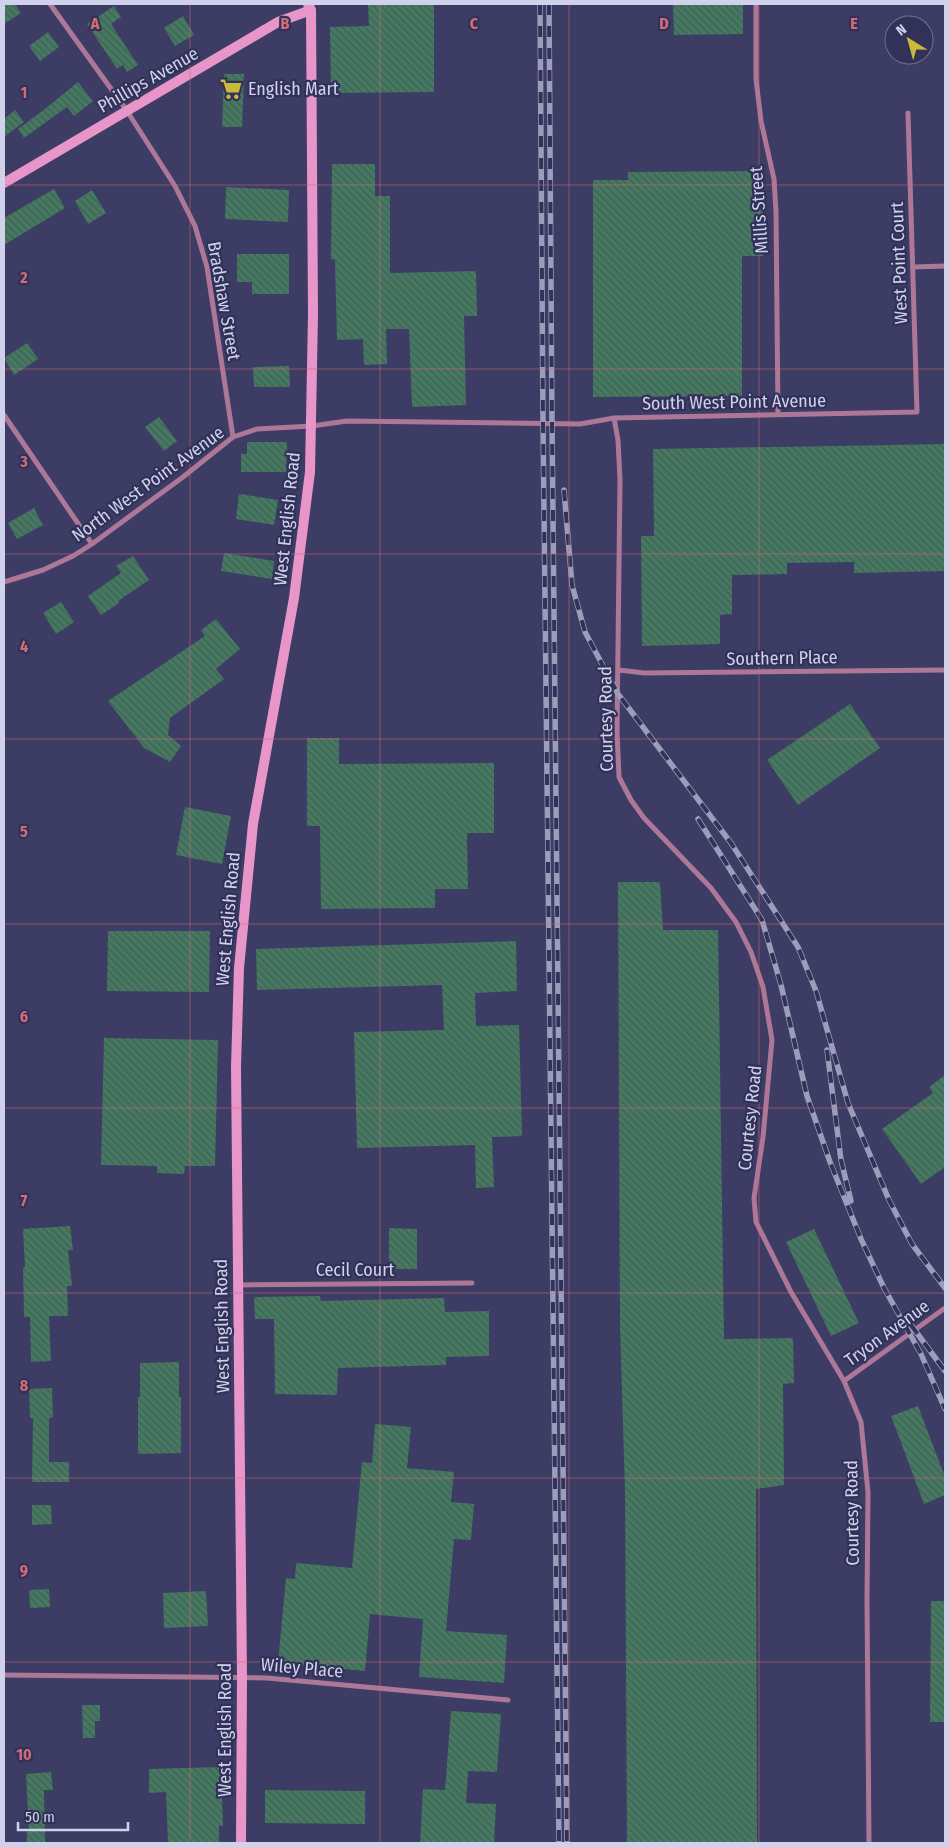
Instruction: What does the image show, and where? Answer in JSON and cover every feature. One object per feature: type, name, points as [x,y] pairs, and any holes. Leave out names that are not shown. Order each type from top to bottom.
[{"type":"main road","name":"Phillips Avenue","points":[[4,183],[278,22],[311,6]]},
{"type":"main road","name":"West English Road","points":[[241,1843],[242,1677],[236,1067],[239,968],[253,824],[294,598],[310,472],[313,304],[311,6]]},
{"type":"street","name":"Bradshaw Street","points":[[50,4],[127,111],[175,186],[195,226],[207,266],[233,437]]},
{"type":"street","name":"Millis Street","points":[[756,4],[756,79],[761,121],[774,179],[776,212],[778,414]]},
{"type":"street","name":"West Point Court","points":[[908,114],[917,412]]},
{"type":"street","points":[[913,267],[945,266]]},
{"type":"street","name":"South West Point Avenue","points":[[552,423],[580,424],[614,418],[917,412]]},
{"type":"street","points":[[4,415],[92,544]]},
{"type":"street","name":"Courtesy Road","points":[[614,418],[618,440],[620,480],[618,777],[630,800],[644,818],[711,888],[736,922],[752,952],[764,987],[772,1040],[763,1137],[754,1198],[756,1222],[791,1292],[844,1381],[862,1422],[868,1492],[869,1843]]},
{"type":"street","name":"North West Point Avenue","points":[[4,582],[42,570],[73,556],[183,477],[233,437],[257,428],[312,426],[347,421],[552,423]]},
{"type":"street","name":"Southern Place","points":[[619,670],[654,673],[945,670]]},
{"type":"street","name":"Cecil Court","points":[[238,1285],[472,1283]]},
{"type":"street","name":"Tryon Avenue","points":[[844,1381],[945,1308]]},
{"type":"street","name":"Wiley Place","points":[[4,1675],[267,1678],[508,1700]]},
{"type":"building","points":[[4,4],[15,4],[21,13],[4,24]]},
{"type":"building","points":[[368,4],[434,4],[434,92],[331,93],[330,27],[369,26]]},
{"type":"building","points":[[673,4],[743,4],[743,34],[674,35]]},
{"type":"building","points":[[114,6],[121,17],[111,24],[138,65],[127,72],[123,65],[117,69],[87,24]]},
{"type":"building","points":[[183,16],[194,35],[175,46],[164,28]]},
{"type":"building","points":[[48,32],[59,47],[40,61],[29,46]]},
{"type":"building","points":[[224,74],[244,74],[242,127],[222,127]]},
{"type":"building","points":[[78,82],[93,101],[74,116],[67,107],[24,138],[18,129]]},
{"type":"building","points":[[15,110],[24,122],[4,137],[4,119]]},
{"type":"building","points":[[332,164],[375,164],[375,196],[390,196],[390,273],[476,271],[477,316],[464,316],[466,405],[412,407],[409,329],[386,329],[387,364],[364,365],[363,339],[337,340],[335,260],[331,259]]},
{"type":"building","points":[[763,171],[763,256],[742,256],[742,396],[593,397],[593,180],[628,180],[628,172]]},
{"type":"building","points":[[226,187],[289,190],[288,222],[225,219]]},
{"type":"building","points":[[54,189],[65,208],[4,245],[4,218]]},
{"type":"building","points":[[92,190],[106,213],[88,224],[75,201]]},
{"type":"building","points":[[237,254],[289,254],[289,294],[252,294],[252,282],[237,282]]},
{"type":"building","points":[[27,343],[38,359],[14,375],[4,358]]},
{"type":"building","points":[[289,366],[290,387],[254,387],[253,367]]},
{"type":"building","points":[[159,417],[177,441],[164,451],[145,427]]},
{"type":"building","points":[[247,442],[287,442],[286,472],[241,472],[241,454],[247,454]]},
{"type":"building","points":[[945,444],[945,571],[854,573],[854,562],[787,563],[787,574],[732,575],[732,614],[720,615],[720,644],[642,646],[641,536],[654,536],[653,449]]},
{"type":"building","points":[[239,494],[278,500],[274,525],[236,519]]},
{"type":"building","points":[[34,508],[43,525],[17,539],[8,523]]},
{"type":"building","points":[[224,553],[274,561],[272,579],[221,571]]},
{"type":"building","points":[[133,556],[149,580],[101,615],[88,596],[121,573],[116,566]]},
{"type":"building","points":[[61,602],[74,622],[56,634],[43,613]]},
{"type":"building","points":[[216,619],[240,649],[216,669],[224,679],[170,718],[168,735],[181,746],[170,762],[144,748],[108,701],[205,636],[201,630]]},
{"type":"building","points":[[850,704],[880,748],[798,805],[767,760]]},
{"type":"building","points":[[307,738],[339,738],[339,764],[494,763],[494,833],[467,833],[468,889],[435,889],[435,908],[321,909],[320,826],[307,826]]},
{"type":"building","points":[[185,807],[231,816],[222,864],[176,855]]},
{"type":"building","points":[[618,882],[660,882],[663,930],[718,930],[724,1339],[793,1338],[794,1383],[783,1384],[784,1485],[756,1489],[757,1843],[627,1843],[625,1490],[620,1327]]},
{"type":"building","points":[[108,931],[210,931],[209,992],[107,991]]},
{"type":"building","points":[[516,941],[517,991],[475,993],[476,1026],[519,1025],[522,1136],[492,1137],[494,1187],[476,1188],[475,1145],[357,1148],[354,1032],[444,1030],[442,985],[257,990],[256,949]]},
{"type":"building","points":[[104,1038],[218,1040],[215,1166],[185,1166],[184,1174],[157,1173],[157,1166],[101,1165]]},
{"type":"building","points":[[945,1075],[945,1167],[921,1184],[882,1129],[933,1093],[929,1087]]},
{"type":"building","points":[[70,1226],[73,1250],[68,1250],[72,1286],[67,1286],[68,1316],[49,1316],[51,1361],[31,1362],[30,1317],[24,1317],[23,1267],[25,1267],[23,1229]]},
{"type":"building","points":[[389,1228],[417,1229],[417,1269],[389,1269]]},
{"type":"building","points":[[814,1229],[859,1323],[831,1336],[786,1242]]},
{"type":"building","points":[[320,1296],[321,1301],[444,1298],[445,1312],[489,1311],[489,1356],[446,1357],[446,1365],[338,1368],[337,1395],[275,1394],[274,1319],[255,1319],[254,1297]]},
{"type":"building","points":[[179,1362],[181,1453],[138,1454],[140,1363]]},
{"type":"building","points":[[52,1388],[53,1418],[49,1418],[49,1462],[69,1462],[69,1482],[32,1482],[33,1418],[30,1418],[29,1389]]},
{"type":"building","points":[[918,1406],[945,1477],[945,1495],[924,1504],[891,1416]]},
{"type":"building","points":[[375,1424],[411,1427],[407,1468],[454,1472],[451,1502],[474,1504],[471,1540],[454,1539],[446,1631],[507,1635],[504,1683],[419,1677],[423,1619],[370,1614],[365,1671],[278,1663],[286,1578],[295,1579],[296,1563],[352,1568],[362,1462],[372,1463]]},
{"type":"building","points":[[32,1505],[51,1505],[52,1524],[32,1525]]},
{"type":"building","points":[[49,1589],[50,1607],[30,1608],[29,1590]]},
{"type":"building","points":[[206,1591],[208,1626],[164,1628],[163,1593]]},
{"type":"building","points":[[931,1601],[945,1601],[945,1722],[930,1722]]},
{"type":"building","points":[[82,1705],[100,1705],[100,1721],[95,1721],[95,1738],[83,1738]]},
{"type":"building","points":[[451,1711],[501,1714],[497,1772],[468,1771],[466,1803],[496,1804],[494,1843],[420,1843],[423,1789],[445,1790]]},
{"type":"building","points":[[221,1767],[223,1826],[219,1826],[219,1843],[168,1843],[166,1792],[149,1793],[149,1769]]},
{"type":"building","points":[[51,1772],[53,1790],[44,1790],[45,1843],[27,1843],[27,1832],[29,1832],[26,1774]]},
{"type":"building","points":[[265,1790],[365,1791],[365,1824],[265,1823]]},
{"type":"railway","points":[[540,4],[559,1843]]},
{"type":"railway","points":[[549,4],[567,1843]]},
{"type":"railway","points":[[564,490],[572,585],[585,632],[618,694],[731,843],[798,947],[816,991],[848,1103],[889,1200],[912,1244],[945,1288]]},
{"type":"railway","points":[[698,819],[762,920],[781,985],[807,1096],[830,1162],[861,1239],[884,1288],[921,1354],[945,1409]]},
{"type":"railway","points":[[827,1050],[841,1160],[851,1201]]},
{"type":"railway","points":[[911,1325],[945,1371]]},
{"type":"place","name":"English Mart","points":[[231,89]]}]
